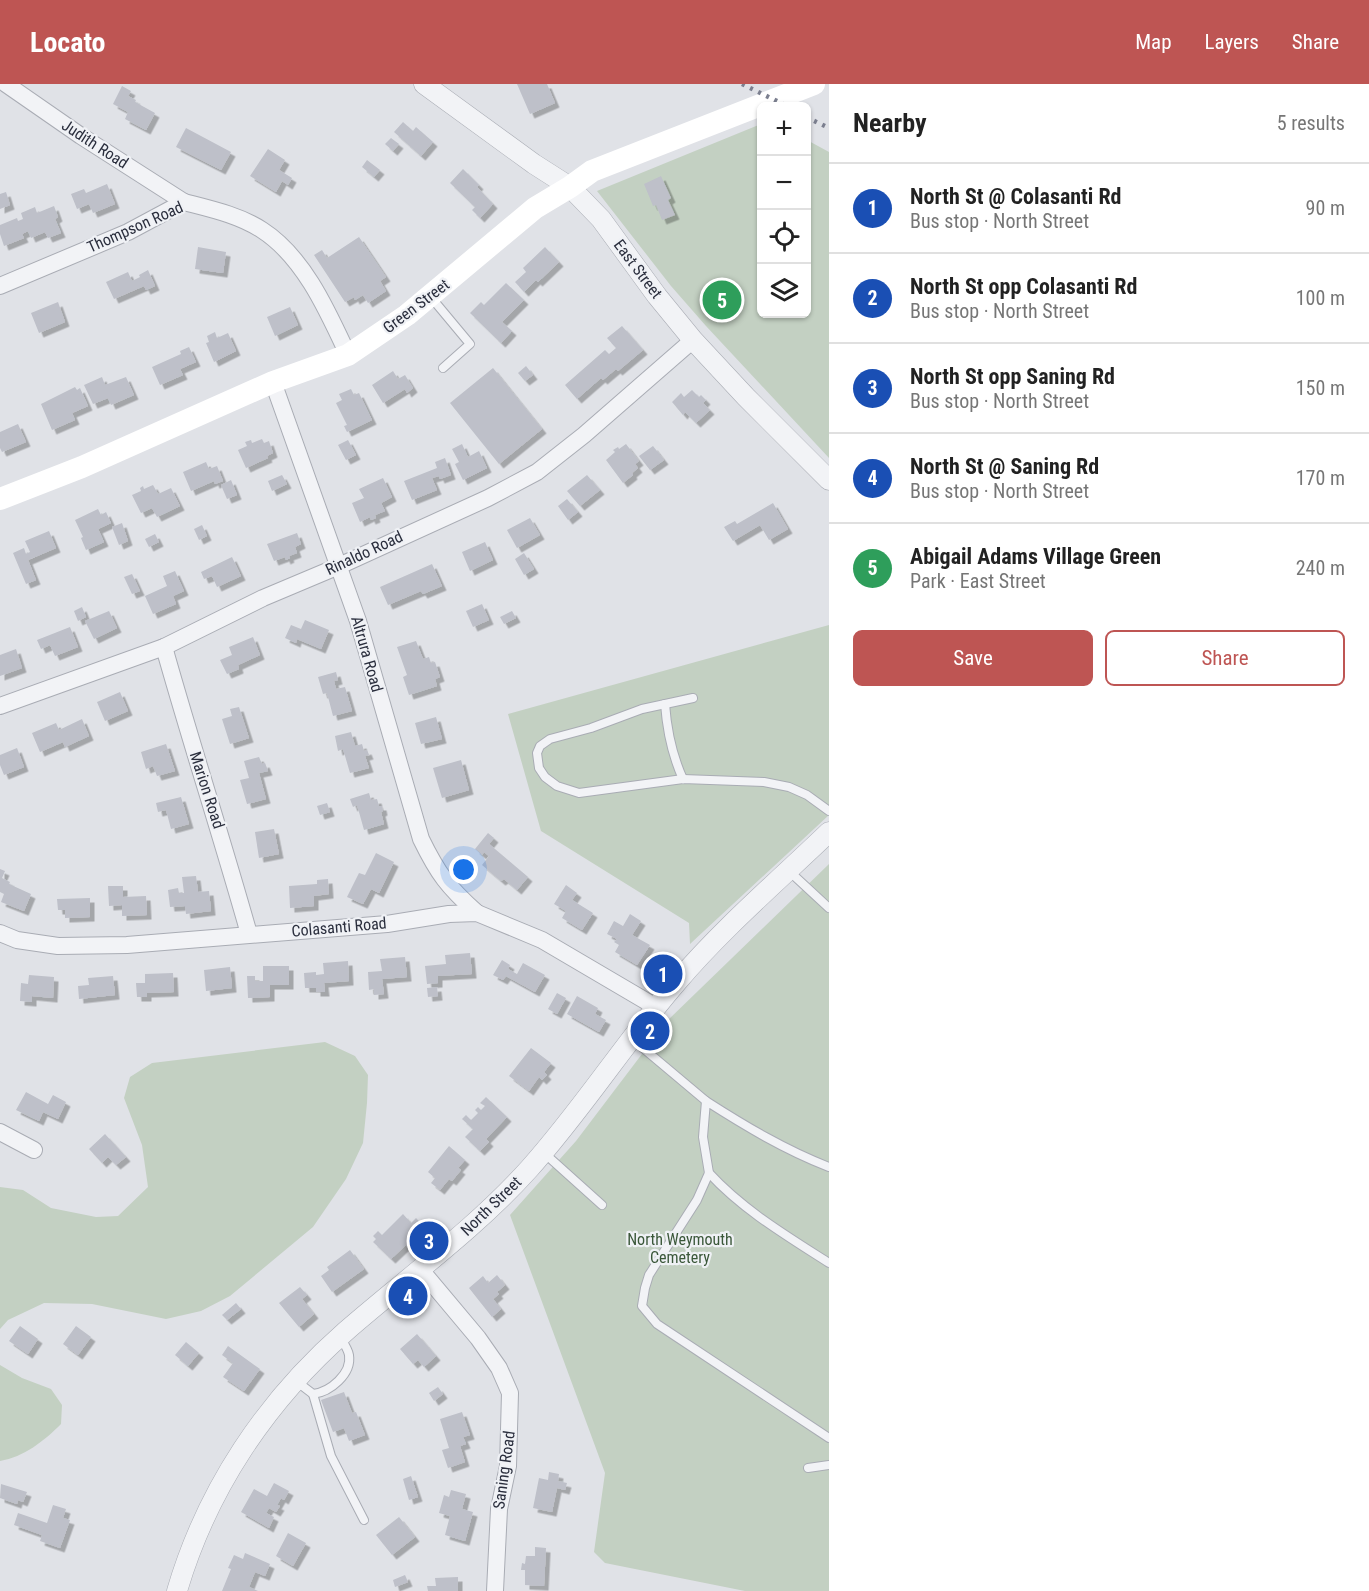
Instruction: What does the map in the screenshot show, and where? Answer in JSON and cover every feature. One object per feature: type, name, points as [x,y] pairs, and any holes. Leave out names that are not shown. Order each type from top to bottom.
[{"type":"main road","name":"Green Street","points":[[0,500],[82,467],[273,382],[348,355],[407,315],[535,208],[599,166],[806,85]]},
{"type":"street","name":"Judith Road","points":[[6,84],[81,136],[184,202]]},
{"type":"street","name":"East Street","points":[[424,84],[534,164],[570,186],[601,219],[657,296],[693,340],[829,480]]},
{"type":"street","name":"Thompson Road","points":[[0,286],[128,232],[184,202],[233,215],[263,230],[286,251],[321,298],[348,355]]},
{"type":"street","name":"Rinaldo Road","points":[[0,706],[164,647],[263,598],[488,498],[537,472],[584,435],[693,340]]},
{"type":"street","name":"Altrura Road","points":[[273,382],[358,621],[421,839],[450,890],[477,913]]},
{"type":"street","name":"Marion Road","points":[[164,647],[190,740],[219,825],[249,933]]},
{"type":"street","name":"North Street","points":[[177,1591],[201,1524],[220,1484],[261,1422],[296,1381],[340,1337],[488,1211],[543,1152],[656,1007],[711,946],[829,832]]},
{"type":"street","name":"Colasanti Road","points":[[0,933],[17,940],[58,946],[127,945],[249,933],[387,924],[449,914],[477,913],[542,940],[656,1007]]},
{"type":"street","points":[[0,1132],[34,1150]]},
{"type":"street","name":"Saning Road","points":[[421,1270],[478,1338],[499,1368],[510,1393],[508,1466],[498,1509],[495,1591]]},
{"type":"lane","points":[[430,296],[470,344],[443,369]]},
{"type":"lane","points":[[693,698],[642,709],[544,742],[537,753],[539,768],[545,777],[556,786],[579,793],[683,779],[764,782],[789,787],[807,795],[829,811]]},
{"type":"lane","points":[[664,704],[672,752],[683,779]]},
{"type":"lane","points":[[789,871],[829,908]]},
{"type":"lane","points":[[631,1038],[706,1101],[759,1134],[829,1167]]},
{"type":"lane","points":[[706,1101],[704,1137],[709,1173],[697,1200],[649,1275],[642,1306],[657,1324],[829,1437]]},
{"type":"lane","points":[[543,1152],[602,1205]]},
{"type":"lane","points":[[709,1173],[723,1189],[755,1215],[829,1263]]},
{"type":"lane","points":[[313,1394],[329,1389],[341,1379],[347,1370],[349,1354],[340,1337]]},
{"type":"lane","points":[[296,1381],[313,1394],[331,1456],[364,1520]]},
{"type":"lane","points":[[808,1468],[829,1465]]},
{"type":"green space","points":[[757,126],[757,318],[811,318],[811,142],[829,152],[829,458],[671,286],[597,191]]},
{"type":"green space","points":[[829,625],[829,815],[690,944],[689,923],[541,831],[508,714]]},
{"type":"green space","name":"North Weymouth Cemetery","points":[[829,864],[829,1591],[745,1591],[605,1563],[594,1552],[605,1473],[510,1215],[576,1141],[667,1021]]},
{"type":"green space","points":[[325,1042],[355,1056],[368,1075],[367,1103],[363,1143],[346,1179],[313,1227],[230,1296],[201,1311],[166,1319],[92,1304],[44,1303],[8,1320],[0,1329],[0,1187],[23,1190],[51,1208],[96,1217],[118,1216],[148,1187],[142,1145],[124,1098],[130,1077],[152,1063]]},
{"type":"green space","points":[[0,1365],[22,1378],[51,1389],[62,1405],[61,1424],[41,1442],[25,1452],[0,1461]]},
{"type":"building","points":[[517,84],[547,84],[555,103],[530,114]]},
{"type":"building","points":[[122,86],[131,91],[128,96],[136,100],[135,102],[155,113],[146,130],[125,119],[128,112],[113,104]]},
{"type":"building","points":[[403,122],[413,131],[416,127],[433,142],[421,156],[394,132]]},
{"type":"building","points":[[186,128],[231,152],[221,170],[176,147]]},
{"type":"building","points":[[391,138],[399,144],[393,151],[385,144]]},
{"type":"building","points":[[268,149],[285,160],[279,170],[292,178],[288,185],[282,181],[276,192],[250,176]]},
{"type":"building","points":[[367,160],[380,170],[374,177],[362,167]]},
{"type":"building","points":[[463,169],[493,204],[480,218],[472,210],[475,207],[450,183]]},
{"type":"building","points":[[661,176],[671,198],[668,200],[675,215],[662,220],[644,184]]},
{"type":"building","points":[[107,184],[115,204],[93,213],[89,204],[77,209],[71,194],[84,189],[86,193]]},
{"type":"building","points":[[6,192],[10,205],[0,209],[0,194]]},
{"type":"building","points":[[54,206],[58,217],[55,219],[61,233],[48,238],[45,232],[31,238],[28,231],[22,234],[24,238],[4,246],[0,225],[17,218],[18,221],[23,219],[21,213],[35,207],[37,213]]},
{"type":"building","points":[[359,237],[386,277],[380,281],[386,291],[368,303],[363,295],[345,302],[314,255],[322,250],[327,258]]},
{"type":"building","points":[[198,247],[226,252],[223,273],[195,269]]},
{"type":"building","points":[[545,247],[559,262],[524,292],[515,282],[526,272],[523,268]]},
{"type":"building","points":[[148,270],[155,286],[146,290],[144,286],[114,299],[106,282],[128,272],[132,281]]},
{"type":"building","points":[[506,283],[524,300],[502,322],[512,331],[501,343],[470,313],[481,302],[484,305]]},
{"type":"building","points":[[58,302],[65,322],[39,333],[31,313]]},
{"type":"building","points":[[290,307],[298,325],[275,336],[267,317]]},
{"type":"building","points":[[622,326],[643,350],[618,371],[616,369],[603,380],[601,378],[577,399],[565,385],[605,350],[609,354],[616,348],[607,338]]},
{"type":"building","points":[[215,332],[217,338],[228,333],[236,351],[214,362],[206,343],[209,342],[207,336]]},
{"type":"building","points":[[189,347],[196,362],[180,369],[183,375],[160,385],[152,367],[181,354],[180,351]]},
{"type":"building","points":[[526,366],[533,375],[525,381],[518,373]]},
{"type":"building","points":[[493,368],[542,429],[499,464],[450,403]]},
{"type":"building","points":[[393,371],[398,379],[405,375],[413,388],[407,393],[405,389],[383,403],[372,385]]},
{"type":"building","points":[[102,377],[105,385],[126,377],[134,395],[111,405],[108,398],[93,404],[84,385]]},
{"type":"building","points":[[75,387],[77,390],[80,388],[88,406],[72,413],[75,420],[52,430],[41,404]]},
{"type":"building","points":[[351,389],[354,395],[359,393],[372,420],[347,432],[344,426],[347,425],[336,403],[342,400],[339,394]]},
{"type":"building","points":[[692,390],[706,400],[703,403],[710,410],[696,423],[685,412],[683,415],[672,402],[681,393],[684,397]]},
{"type":"building","points":[[18,424],[26,442],[2,452],[0,432]]},
{"type":"building","points":[[262,439],[264,443],[269,441],[273,453],[267,456],[268,458],[246,468],[238,450],[247,446],[245,442],[251,440],[252,443]]},
{"type":"building","points":[[348,440],[356,455],[346,460],[338,445]]},
{"type":"building","points":[[462,444],[468,457],[479,451],[487,468],[463,480],[455,464],[459,462],[452,449]]},
{"type":"building","points":[[626,444],[639,461],[635,464],[638,468],[632,473],[633,475],[623,483],[606,460],[615,452],[613,450]]},
{"type":"building","points":[[653,446],[664,460],[650,470],[639,456]]},
{"type":"building","points":[[445,458],[451,475],[440,479],[439,476],[432,478],[437,490],[412,500],[404,481],[437,468],[435,462]]},
{"type":"building","points":[[206,462],[209,469],[217,466],[223,481],[215,484],[214,481],[191,491],[183,472]]},
{"type":"building","points":[[282,475],[287,484],[272,491],[268,481]]},
{"type":"building","points":[[587,475],[600,490],[580,506],[567,491]]},
{"type":"building","points":[[383,478],[392,497],[381,503],[385,511],[375,515],[376,518],[371,520],[370,517],[360,522],[352,503],[364,498],[359,489]]},
{"type":"building","points":[[231,480],[237,495],[227,499],[221,485]]},
{"type":"building","points":[[153,485],[158,494],[171,488],[180,506],[157,517],[152,508],[141,513],[132,495],[141,491],[140,488],[143,486],[144,489]]},
{"type":"building","points":[[567,499],[578,512],[568,520],[558,506]]},
{"type":"building","points":[[773,503],[788,529],[769,540],[760,525],[733,541],[724,527],[735,521],[737,524]]},
{"type":"building","points":[[98,509],[101,515],[106,512],[111,523],[98,529],[104,542],[86,550],[75,520]]},
{"type":"building","points":[[530,518],[540,535],[517,548],[507,530]]},
{"type":"building","points":[[122,523],[128,541],[119,545],[112,527]]},
{"type":"building","points":[[202,525],[207,536],[199,540],[194,529]]},
{"type":"building","points":[[49,531],[56,548],[28,560],[36,580],[26,584],[13,553],[24,548],[26,554],[30,552],[25,541]]},
{"type":"building","points":[[297,533],[301,544],[295,547],[297,553],[286,560],[285,557],[274,561],[267,544]]},
{"type":"building","points":[[155,534],[159,542],[149,547],[145,539]]},
{"type":"building","points":[[485,542],[493,560],[470,571],[462,552]]},
{"type":"building","points":[[524,553],[534,569],[524,575],[515,559]]},
{"type":"building","points":[[232,557],[241,576],[217,587],[212,576],[204,579],[201,572]]},
{"type":"building","points":[[432,564],[442,586],[423,594],[421,591],[388,605],[380,587]]},
{"type":"building","points":[[175,571],[184,591],[173,596],[176,604],[153,614],[145,596],[167,586],[163,576]]},
{"type":"building","points":[[132,574],[140,591],[132,594],[124,577]]},
{"type":"building","points":[[482,604],[489,620],[473,627],[466,611]]},
{"type":"building","points":[[82,607],[86,617],[78,621],[74,611]]},
{"type":"building","points":[[109,611],[117,628],[94,639],[85,621]]},
{"type":"building","points":[[512,611],[516,618],[504,624],[500,617]]},
{"type":"building","points":[[305,620],[329,630],[321,649],[297,639],[296,643],[285,638],[291,625],[301,629]]},
{"type":"building","points":[[70,627],[78,647],[55,656],[50,645],[41,649],[37,640]]},
{"type":"building","points":[[253,637],[260,655],[238,665],[239,669],[227,674],[220,660],[232,655],[229,647]]},
{"type":"building","points":[[416,641],[423,659],[429,657],[431,663],[435,662],[440,677],[435,679],[437,686],[409,695],[403,677],[407,675],[397,647]]},
{"type":"building","points":[[16,649],[22,668],[0,676],[0,655]]},
{"type":"building","points":[[336,672],[338,680],[334,681],[336,689],[345,687],[352,711],[333,716],[327,693],[323,694],[318,677]]},
{"type":"building","points":[[120,692],[128,711],[105,721],[97,702]]},
{"type":"building","points":[[239,707],[249,738],[230,744],[222,719],[232,716],[230,709]]},
{"type":"building","points":[[436,717],[442,739],[421,744],[415,723]]},
{"type":"building","points":[[82,719],[89,736],[65,747],[63,742],[40,752],[32,733],[56,723],[59,730]]},
{"type":"building","points":[[351,732],[355,746],[362,744],[364,751],[367,750],[369,755],[365,756],[369,768],[350,773],[343,749],[338,751],[335,736]]},
{"type":"building","points":[[166,744],[175,771],[157,776],[153,766],[146,769],[141,752]]},
{"type":"building","points":[[17,748],[24,767],[4,775],[0,765],[0,755]]},
{"type":"building","points":[[259,757],[262,764],[265,763],[268,771],[259,773],[266,799],[247,804],[240,780],[249,778],[244,761]]},
{"type":"building","points":[[461,760],[469,790],[442,798],[433,768]]},
{"type":"building","points":[[369,793],[371,800],[377,799],[379,806],[382,806],[384,824],[364,830],[357,805],[353,807],[350,799]]},
{"type":"building","points":[[181,797],[189,824],[171,829],[166,810],[158,812],[156,803]]},
{"type":"building","points":[[327,803],[330,812],[320,815],[317,806]]},
{"type":"building","points":[[274,829],[279,854],[259,858],[255,832]]},
{"type":"building","points":[[488,833],[494,838],[489,844],[528,877],[517,890],[504,879],[501,881],[482,865],[489,856],[484,852],[482,855],[475,849]]},
{"type":"building","points":[[376,853],[394,862],[379,893],[371,889],[363,904],[347,897],[359,873],[365,875]]},
{"type":"building","points":[[0,869],[5,871],[2,878],[10,882],[9,884],[31,894],[24,911],[1,902],[4,894],[0,892]]},
{"type":"building","points":[[196,876],[198,892],[209,891],[211,911],[186,914],[185,906],[170,907],[168,890],[178,888],[179,893],[184,893],[182,877]]},
{"type":"building","points":[[328,879],[329,894],[314,896],[314,906],[290,908],[289,886],[317,884],[317,880]]},
{"type":"building","points":[[566,885],[577,893],[572,900],[593,913],[582,930],[562,918],[566,911],[554,904]]},
{"type":"building","points":[[108,886],[123,886],[123,897],[146,896],[147,915],[122,916],[122,905],[109,906]]},
{"type":"building","points":[[90,898],[90,917],[65,918],[65,910],[58,910],[57,899]]},
{"type":"building","points":[[630,914],[641,921],[632,935],[650,945],[637,965],[615,952],[619,945],[614,942],[617,939],[607,934],[614,921],[623,926]]},
{"type":"building","points":[[470,953],[472,974],[438,976],[438,983],[427,984],[425,966],[446,964],[445,955]]},
{"type":"building","points":[[405,957],[407,977],[382,979],[384,994],[374,995],[374,989],[369,990],[368,972],[382,971],[380,959]]},
{"type":"building","points":[[502,960],[510,965],[508,969],[517,974],[523,963],[545,975],[535,992],[506,976],[503,980],[493,975]]},
{"type":"building","points":[[348,961],[349,981],[324,983],[325,992],[316,992],[316,988],[305,988],[304,973],[324,974],[323,963]]},
{"type":"building","points":[[263,966],[289,966],[289,985],[270,985],[270,997],[248,998],[247,976],[255,976],[255,981],[263,981]]},
{"type":"building","points":[[230,967],[232,988],[206,991],[204,970]]},
{"type":"building","points":[[173,973],[174,992],[147,993],[147,997],[137,997],[136,983],[145,983],[145,974]]},
{"type":"building","points":[[29,975],[54,977],[53,998],[32,996],[32,1002],[20,1001],[21,983],[28,984]]},
{"type":"building","points":[[113,976],[115,995],[79,999],[78,986],[89,985],[88,978]]},
{"type":"building","points":[[437,987],[438,996],[428,997],[427,988]]},
{"type":"building","points":[[557,993],[566,998],[557,1014],[548,1009]]},
{"type":"building","points":[[577,996],[598,1008],[595,1014],[606,1020],[599,1032],[567,1014]]},
{"type":"building","points":[[531,1048],[551,1063],[544,1072],[547,1075],[542,1080],[539,1077],[529,1091],[509,1076]]},
{"type":"building","points":[[26,1092],[48,1104],[53,1095],[66,1102],[58,1119],[43,1112],[39,1121],[16,1110]]},
{"type":"building","points":[[486,1097],[507,1117],[486,1139],[489,1142],[480,1151],[465,1137],[473,1129],[462,1119],[466,1115],[471,1120],[478,1113],[475,1110],[478,1107],[481,1110],[485,1106],[480,1103]]},
{"type":"building","points":[[105,1134],[126,1157],[116,1165],[108,1157],[102,1163],[89,1149]]},
{"type":"building","points":[[449,1146],[465,1160],[458,1168],[461,1170],[452,1181],[449,1179],[440,1190],[431,1183],[435,1178],[428,1172]]},
{"type":"building","points":[[403,1214],[411,1223],[416,1218],[426,1229],[411,1244],[413,1246],[409,1249],[406,1245],[391,1259],[373,1242],[376,1239],[373,1236],[378,1231],[382,1235]]},
{"type":"building","points":[[350,1250],[364,1269],[332,1292],[321,1276],[329,1270],[327,1267]]},
{"type":"building","points":[[497,1275],[505,1285],[493,1299],[501,1309],[492,1317],[469,1288],[483,1276],[488,1283]]},
{"type":"building","points":[[300,1287],[307,1295],[302,1299],[314,1314],[299,1327],[279,1303]]},
{"type":"building","points":[[236,1303],[241,1309],[227,1320],[222,1315]]},
{"type":"building","points":[[20,1326],[38,1339],[28,1354],[9,1341]]},
{"type":"building","points":[[76,1326],[91,1337],[78,1355],[63,1344]]},
{"type":"building","points":[[417,1334],[436,1356],[424,1367],[418,1360],[413,1364],[400,1349]]},
{"type":"building","points":[[186,1342],[199,1353],[188,1366],[175,1355]]},
{"type":"building","points":[[228,1346],[260,1369],[244,1391],[223,1377],[233,1363],[222,1355]]},
{"type":"building","points":[[438,1387],[443,1394],[434,1401],[429,1393]]},
{"type":"building","points":[[344,1392],[352,1413],[356,1412],[365,1435],[349,1441],[344,1428],[333,1432],[321,1400]]},
{"type":"building","points":[[462,1412],[470,1435],[463,1437],[466,1444],[460,1446],[465,1462],[448,1468],[442,1450],[449,1448],[440,1419]]},
{"type":"building","points":[[549,1472],[559,1474],[558,1481],[567,1483],[565,1490],[557,1488],[552,1512],[533,1508],[539,1478],[548,1480]]},
{"type":"building","points":[[411,1476],[418,1497],[409,1500],[403,1479]]},
{"type":"building","points":[[274,1483],[289,1491],[284,1500],[281,1498],[276,1512],[269,1508],[266,1513],[274,1517],[269,1528],[241,1512],[254,1489],[267,1496]]},
{"type":"building","points":[[1,1484],[27,1492],[23,1502],[18,1500],[17,1504],[0,1498]]},
{"type":"building","points":[[451,1490],[466,1494],[462,1509],[473,1512],[465,1541],[445,1535],[450,1516],[439,1513],[444,1495],[449,1497]]},
{"type":"building","points":[[53,1505],[66,1509],[63,1518],[70,1520],[60,1548],[40,1541],[42,1535],[14,1525],[18,1513],[47,1523]]},
{"type":"building","points":[[399,1517],[415,1537],[392,1555],[376,1535]]},
{"type":"building","points":[[288,1533],[306,1543],[293,1566],[276,1556]]},
{"type":"building","points":[[535,1547],[546,1548],[544,1586],[525,1585],[525,1570],[521,1570],[526,1556],[535,1556]]},
{"type":"building","points":[[245,1553],[270,1564],[265,1576],[255,1572],[249,1587],[258,1591],[222,1591],[234,1555],[243,1559]]},
{"type":"building","points":[[405,1575],[408,1582],[395,1587],[393,1580]]},
{"type":"building","points":[[458,1577],[458,1591],[428,1591],[427,1586],[436,1586],[435,1578]]},
{"type":"railway","points":[[742,84],[779,102]]},
{"type":"railway","points":[[811,119],[829,128]]},
{"type":"place","name":"Abigail Adams Village Green","points":[[722,300]]},
{"type":"place","name":"North St @ Colasanti Rd","points":[[663,974]]},
{"type":"place","name":"North St opp Colasanti Rd","points":[[650,1031]]},
{"type":"place","name":"North St opp Saning Rd","points":[[429,1241]]},
{"type":"place","name":"North St @ Saning Rd","points":[[408,1296]]}]
